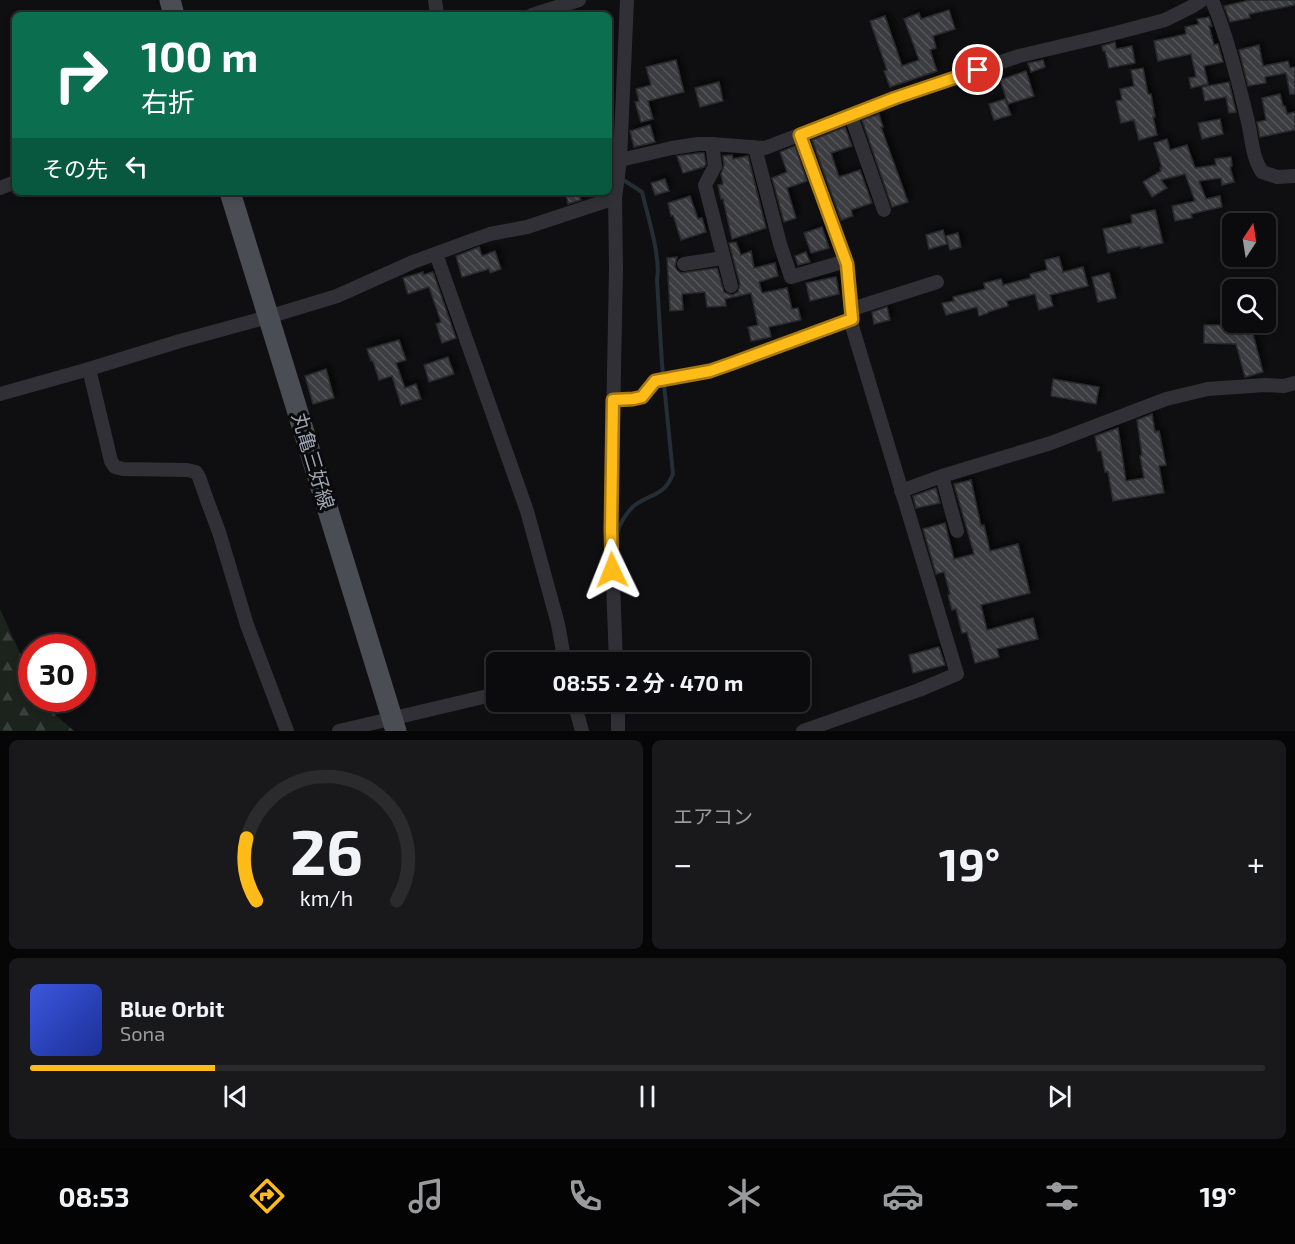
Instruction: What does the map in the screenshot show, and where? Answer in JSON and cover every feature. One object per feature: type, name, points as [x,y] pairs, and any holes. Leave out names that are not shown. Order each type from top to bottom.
[{"type":"main road","name":"丸亀三好線","points":[[231,195],[394,724]]},
{"type":"street","points":[[541,12],[579,0]]},
{"type":"street","points":[[616,652],[611,529],[616,268],[615,198],[620,160],[627,0]]},
{"type":"street","points":[[620,160],[698,144],[765,148],[895,98],[1018,56],[1165,20],[1202,0]]},
{"type":"street","points":[[1212,0],[1230,53],[1249,123],[1256,163],[1262,172],[1277,177],[1295,176]]},
{"type":"street","points":[[851,116],[884,210]]},
{"type":"street","points":[[800,135],[846,261],[852,326],[957,674],[919,690],[803,731]]},
{"type":"street","points":[[712,144],[715,166],[705,185],[731,286]]},
{"type":"street","points":[[755,148],[790,277],[846,261]]},
{"type":"street","points":[[0,394],[337,296],[413,262],[490,234],[527,227],[615,198]]},
{"type":"street","points":[[436,254],[527,511],[558,624],[563,652]]},
{"type":"street","points":[[684,264],[723,258]]},
{"type":"street","points":[[613,400],[642,397],[655,381],[710,371],[733,363],[937,282]]},
{"type":"street","points":[[89,369],[111,460],[115,466],[123,469],[187,470],[196,472],[199,477],[219,532],[247,625],[287,731]]},
{"type":"street","points":[[901,490],[1051,443],[1166,399],[1208,389],[1284,386],[1295,383]]},
{"type":"street","points":[[942,476],[957,531]]},
{"type":"street","points":[[339,731],[394,724],[486,697]]},
{"type":"street","points":[[577,712],[582,731]]},
{"type":"street","points":[[618,712],[618,731]]},
{"type":"green space","points":[[0,609],[18,648],[18,712],[52,712],[74,731],[0,731]]},
{"type":"building","points":[[1250,0],[1295,0],[1295,5],[1249,14],[1250,18],[1230,22],[1224,6]]},
{"type":"building","points":[[949,10],[955,29],[933,36],[936,48],[930,50],[937,71],[890,87],[884,71],[887,70],[870,21],[885,16],[902,66],[919,60],[904,19],[919,13],[921,19]]},
{"type":"building","points":[[1209,17],[1214,45],[1218,44],[1223,62],[1204,66],[1208,84],[1191,88],[1189,78],[1196,77],[1191,54],[1158,61],[1154,41],[1186,34],[1185,27],[1199,24],[1197,19]]},
{"type":"building","points":[[1115,42],[1116,49],[1132,46],[1135,63],[1109,68],[1102,46]]},
{"type":"building","points":[[1259,45],[1263,66],[1288,61],[1290,68],[1295,67],[1295,94],[1290,94],[1286,73],[1265,77],[1266,83],[1248,86],[1239,50]]},
{"type":"building","points":[[676,60],[684,92],[648,101],[653,119],[641,122],[635,102],[639,101],[636,89],[651,85],[646,67]]},
{"type":"building","points":[[1043,60],[1045,67],[1031,72],[1028,63]]},
{"type":"building","points":[[1143,68],[1148,94],[1151,94],[1157,135],[1139,140],[1134,120],[1121,123],[1116,101],[1122,100],[1120,89],[1134,86],[1131,70]]},
{"type":"building","points":[[1026,71],[1034,96],[1008,104],[1000,80]]},
{"type":"building","points":[[719,82],[723,101],[700,107],[695,88]]},
{"type":"building","points":[[1229,82],[1236,112],[1229,113],[1226,97],[1205,101],[1202,87]]},
{"type":"building","points":[[1280,94],[1287,114],[1295,112],[1295,130],[1260,137],[1257,122],[1266,120],[1262,98]]},
{"type":"building","points":[[1005,99],[1011,115],[994,120],[989,104]]},
{"type":"building","points":[[879,114],[883,127],[881,127],[908,202],[892,207],[862,120]]},
{"type":"building","points":[[1220,119],[1223,134],[1202,139],[1198,123]]},
{"type":"building","points":[[650,125],[655,142],[634,147],[630,131]]},
{"type":"building","points":[[845,127],[852,146],[831,153],[839,177],[860,170],[872,203],[851,210],[853,216],[841,220],[812,140]]},
{"type":"building","points":[[1167,139],[1170,150],[1187,145],[1195,168],[1216,165],[1215,159],[1231,157],[1232,166],[1230,167],[1234,182],[1222,185],[1221,178],[1199,181],[1206,199],[1220,196],[1222,207],[1191,214],[1192,218],[1175,221],[1172,206],[1195,201],[1185,174],[1161,180],[1167,188],[1152,197],[1143,182],[1161,171],[1154,143]]},
{"type":"building","points":[[795,146],[807,181],[787,188],[796,218],[784,222],[772,178],[787,172],[780,152]]},
{"type":"building","points":[[704,153],[706,164],[704,167],[683,173],[677,156]]},
{"type":"building","points":[[732,155],[733,159],[748,156],[766,228],[732,239],[718,185],[723,184],[721,174],[724,165],[723,156]]},
{"type":"building","points":[[665,179],[669,191],[655,195],[651,183]]},
{"type":"building","points":[[566,195],[579,195],[581,200],[568,204]]},
{"type":"building","points":[[690,196],[698,219],[702,218],[706,232],[681,240],[668,203]]},
{"type":"building","points":[[1155,210],[1163,243],[1108,253],[1103,229],[1132,223],[1131,215]]},
{"type":"building","points":[[822,227],[829,248],[811,253],[804,233]]},
{"type":"building","points":[[943,230],[947,244],[929,249],[926,235]]},
{"type":"building","points":[[958,233],[961,247],[950,250],[946,236]]},
{"type":"building","points":[[736,242],[741,255],[751,251],[754,268],[775,263],[778,276],[759,282],[762,293],[787,288],[792,309],[798,308],[801,320],[769,327],[771,337],[751,341],[748,327],[758,325],[751,293],[725,299],[726,306],[707,307],[705,292],[682,294],[683,310],[670,311],[667,258],[677,257],[675,266],[681,273],[717,268],[724,292],[733,295],[738,292],[740,284],[729,243]]},
{"type":"building","points":[[479,247],[482,256],[495,251],[501,269],[490,273],[489,269],[462,277],[456,256]]},
{"type":"building","points":[[806,252],[810,262],[798,265],[795,256]]},
{"type":"building","points":[[1059,257],[1063,272],[1083,267],[1088,286],[1050,295],[1053,306],[1039,310],[1035,294],[1007,301],[1008,306],[979,316],[977,307],[946,315],[942,303],[954,301],[953,297],[985,289],[984,283],[1001,279],[1003,285],[1031,278],[1030,274],[1047,270],[1045,260]]},
{"type":"building","points":[[423,272],[423,275],[433,272],[456,338],[442,343],[436,324],[441,322],[429,287],[408,294],[403,278]]},
{"type":"building","points":[[1109,273],[1116,298],[1098,302],[1092,277]]},
{"type":"building","points":[[836,277],[839,294],[810,301],[806,283]]},
{"type":"building","points":[[887,307],[890,320],[874,324],[872,312]]},
{"type":"building","points":[[1204,325],[1222,325],[1222,333],[1253,333],[1263,372],[1245,377],[1236,344],[1204,343]]},
{"type":"building","points":[[399,340],[406,360],[396,363],[405,388],[416,384],[421,399],[401,405],[392,376],[379,380],[367,349]]},
{"type":"building","points":[[448,357],[454,374],[429,382],[424,365]]},
{"type":"building","points":[[326,369],[334,398],[313,404],[305,376]]},
{"type":"building","points":[[1053,379],[1099,387],[1096,404],[1051,396]]},
{"type":"building","points":[[1152,414],[1155,432],[1159,431],[1166,465],[1159,466],[1164,493],[1113,501],[1108,472],[1105,472],[1095,436],[1118,428],[1126,481],[1144,478],[1137,420]]},
{"type":"building","points":[[971,480],[981,526],[984,525],[990,551],[1018,544],[1030,593],[981,605],[987,630],[1033,618],[1038,639],[997,649],[999,657],[975,663],[967,632],[962,633],[956,609],[952,610],[944,572],[936,574],[923,529],[945,523],[954,559],[974,554],[954,484]]},
{"type":"building","points":[[936,488],[940,503],[916,508],[913,496]]},
{"type":"building","points":[[939,647],[945,665],[913,673],[909,655]]},
{"type":"waterway","points":[[617,534],[622,521],[631,509],[663,490],[673,474],[662,364],[656,249],[642,192],[622,179]]},
{"type":"route","points":[[612,570],[613,400],[642,397],[655,381],[710,371],[852,319],[847,264],[800,135],[895,98],[978,70]]}]
